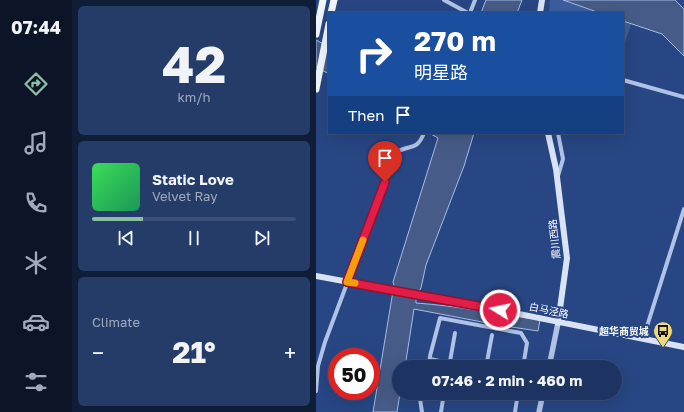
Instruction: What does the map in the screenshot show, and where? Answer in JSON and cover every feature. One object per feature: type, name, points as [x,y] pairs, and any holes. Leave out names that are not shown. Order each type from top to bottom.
[{"type":"main road","points":[[316,34],[323,0]]},
{"type":"main road","points":[[331,12],[334,0]]},
{"type":"main road","points":[[540,12],[542,1]]},
{"type":"main road","points":[[316,89],[328,28]]},
{"type":"main road","name":"震川西路","points":[[548,134],[557,180],[567,258],[558,323]]},
{"type":"main road","name":"白马泾路","points":[[316,276],[500,310],[558,323],[684,347]]},
{"type":"street","points":[[444,0],[467,12]]},
{"type":"street","points":[[469,12],[475,0]]},
{"type":"street","points":[[624,80],[684,97]]},
{"type":"street","points":[[316,391],[318,366],[325,342],[396,153],[401,149],[418,144],[423,134]]},
{"type":"street","points":[[557,180],[563,159],[558,134]]},
{"type":"street","points":[[643,338],[684,209]]},
{"type":"street","points":[[433,360],[430,359],[440,318],[521,333],[527,342],[524,360]]},
{"type":"street","name":"震川西路","points":[[550,360],[558,323]]},
{"type":"street","points":[[450,360],[455,333]]},
{"type":"street","points":[[487,360],[492,335]]},
{"type":"street","points":[[420,400],[422,412]]},
{"type":"street","points":[[441,412],[443,400]]},
{"type":"street","points":[[514,412],[517,400]]},
{"type":"street","points":[[539,412],[542,400]]},
{"type":"shaded area","points":[[486,0],[522,0],[517,12],[481,12]]},
{"type":"shaded area","points":[[550,0],[563,0],[597,12],[549,12]]},
{"type":"shaded area","points":[[563,0],[675,0],[684,9],[684,56],[662,34],[624,21],[624,12],[597,12]]},
{"type":"shaded area","points":[[624,21],[631,24],[624,46]]},
{"type":"shaded area","points":[[316,40],[328,46],[328,73],[316,67]]},
{"type":"shaded area","points":[[431,134],[474,134],[464,166],[426,265],[421,288],[416,297],[416,303],[463,308],[540,320],[538,331],[414,309],[406,360],[392,360],[392,400],[399,400],[397,412],[373,412],[375,400],[380,400],[380,370],[394,285],[393,282],[438,138]]},
{"type":"slow traffic","points":[[355,283],[347,282],[363,240]]},
{"type":"place","name":"超华商贸城","points":[[663,348]]},
{"type":"route","points":[[385,182],[347,282],[500,310]]}]
